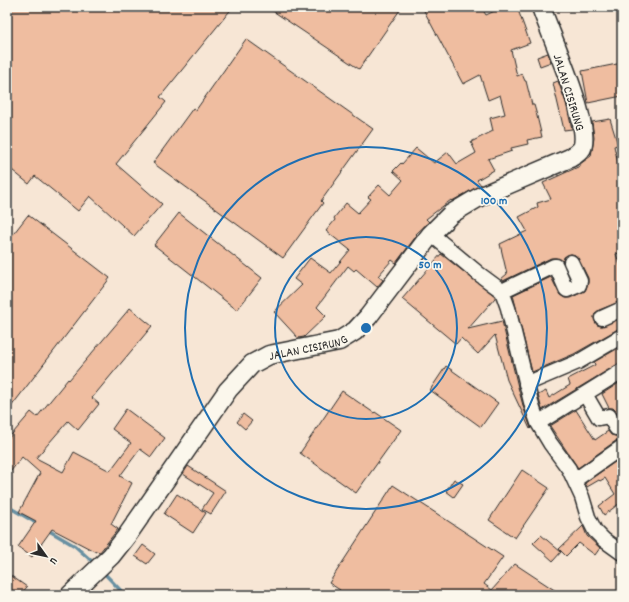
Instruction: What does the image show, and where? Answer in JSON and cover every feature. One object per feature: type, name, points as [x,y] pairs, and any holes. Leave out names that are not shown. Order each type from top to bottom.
[{"type":"main road","name":"JALAN CISIRUNG","points":[[70,595],[98,568],[126,537],[223,396],[242,373],[256,361],[269,354],[339,341],[348,336],[368,317],[431,234],[451,214],[470,202],[570,158],[578,153],[584,140],[583,127],[565,69],[541,7]]},
{"type":"street","points":[[431,234],[502,291],[508,308],[526,384],[538,423],[550,443],[570,469],[594,531],[622,553]]},
{"type":"street","points":[[502,291],[554,266],[556,266],[566,289],[568,290],[579,285],[580,281],[571,262]]},
{"type":"street","points":[[602,318],[622,309]]},
{"type":"street","points":[[526,384],[578,362],[622,336]]},
{"type":"street","points":[[538,423],[622,371]]},
{"type":"street","points":[[585,394],[599,418],[609,416],[616,428]]},
{"type":"street","points":[[575,480],[622,447]]},
{"type":"building","points":[[7,7],[233,7],[160,97],[166,102],[116,164],[162,204],[134,236],[90,196],[78,211],[35,176],[29,184],[7,166]]},
{"type":"building","points":[[267,7],[402,7],[359,69]]},
{"type":"building","points":[[422,7],[481,7],[486,15],[503,7],[517,7],[530,43],[511,50],[517,76],[522,74],[526,81],[542,137],[527,140],[528,144],[511,148],[512,151],[488,159],[494,170],[477,180],[481,185],[452,201],[451,200],[426,219],[429,222],[416,234],[417,235],[396,263],[392,260],[378,276],[383,280],[377,287],[356,269],[354,271],[348,266],[317,307],[326,316],[304,337],[298,338],[274,312],[302,285],[294,279],[310,258],[331,273],[350,250],[326,231],[346,203],[358,213],[371,199],[368,197],[379,185],[390,195],[403,180],[393,171],[401,163],[402,164],[416,148],[434,163],[448,152],[457,164],[476,153],[471,142],[493,131],[490,118],[505,114],[500,95],[488,100],[480,75],[463,84]]},
{"type":"building","points":[[246,39],[373,129],[321,201],[323,203],[283,258],[153,163],[193,108],[196,110]]},
{"type":"building","points":[[548,53],[551,62],[540,66],[537,57]]},
{"type":"building","points":[[622,63],[622,96],[588,103],[582,71]]},
{"type":"building","points":[[558,81],[566,103],[572,129],[564,130],[553,83]]},
{"type":"building","points":[[610,119],[618,145],[614,146],[622,179],[622,252],[616,254],[622,271],[622,301],[599,310],[595,313],[594,318],[597,325],[602,326],[622,318],[622,328],[574,354],[532,372],[513,295],[551,277],[560,295],[565,298],[570,298],[585,291],[588,278],[578,258],[571,254],[564,257],[563,261],[556,258],[551,258],[503,281],[501,279],[507,274],[500,244],[527,231],[519,217],[538,207],[537,203],[551,199],[543,183],[580,166],[580,164],[591,156],[594,138],[592,122]]},
{"type":"building","points":[[179,213],[262,278],[237,310],[154,245]]},
{"type":"building","points":[[28,215],[110,278],[7,412],[7,242]]},
{"type":"building","points":[[441,254],[495,296],[495,298],[468,329],[502,321],[518,387],[531,428],[530,429],[507,380],[495,335],[478,354],[461,338],[456,344],[402,299]]},
{"type":"building","points":[[130,308],[152,326],[92,398],[99,404],[78,430],[68,421],[36,458],[63,472],[74,452],[110,471],[131,443],[112,429],[126,409],[165,438],[151,457],[140,449],[120,476],[132,483],[111,524],[118,529],[100,552],[96,552],[52,529],[32,557],[18,547],[36,521],[19,512],[40,473],[22,457],[7,476],[7,440],[31,412],[37,417]]},
{"type":"building","points":[[622,346],[622,363],[542,410],[538,395],[546,391],[549,398],[570,385],[568,379],[595,365],[594,362]]},
{"type":"building","points":[[446,366],[498,403],[481,427],[430,390]]},
{"type":"building","points":[[622,381],[622,421],[613,408],[609,408],[602,394]]},
{"type":"building","points":[[342,391],[401,430],[356,493],[300,453]]},
{"type":"building","points":[[576,410],[595,440],[608,431],[611,435],[616,436],[622,434],[622,439],[617,440],[578,468],[550,426]]},
{"type":"building","points":[[243,414],[252,421],[245,429],[237,422]]},
{"type":"building","points":[[622,457],[622,506],[620,503],[604,515],[599,506],[615,494],[605,478],[587,487],[585,483]]},
{"type":"building","points":[[188,466],[226,491],[211,514],[202,509],[213,493],[183,474]]},
{"type":"building","points":[[522,470],[549,488],[515,538],[489,520]]},
{"type":"building","points":[[454,479],[463,484],[454,497],[446,491]]},
{"type":"building","points":[[393,485],[503,557],[484,584],[492,590],[515,564],[562,595],[337,595],[340,590],[329,583]]},
{"type":"building","points":[[177,494],[206,513],[193,533],[164,514]]},
{"type":"building","points":[[583,526],[587,536],[600,548],[595,555],[579,543],[566,556],[559,549]]},
{"type":"building","points":[[541,535],[561,552],[553,561],[533,543]]},
{"type":"building","points":[[143,545],[155,554],[147,564],[135,556]]},
{"type":"building","points":[[7,573],[27,587],[20,595],[14,595],[7,590]]},
{"type":"waterway","points":[[7,506],[38,524]]},
{"type":"waterway","points":[[46,529],[75,546],[95,564]]},
{"type":"waterway","points":[[102,571],[125,595]]}]
